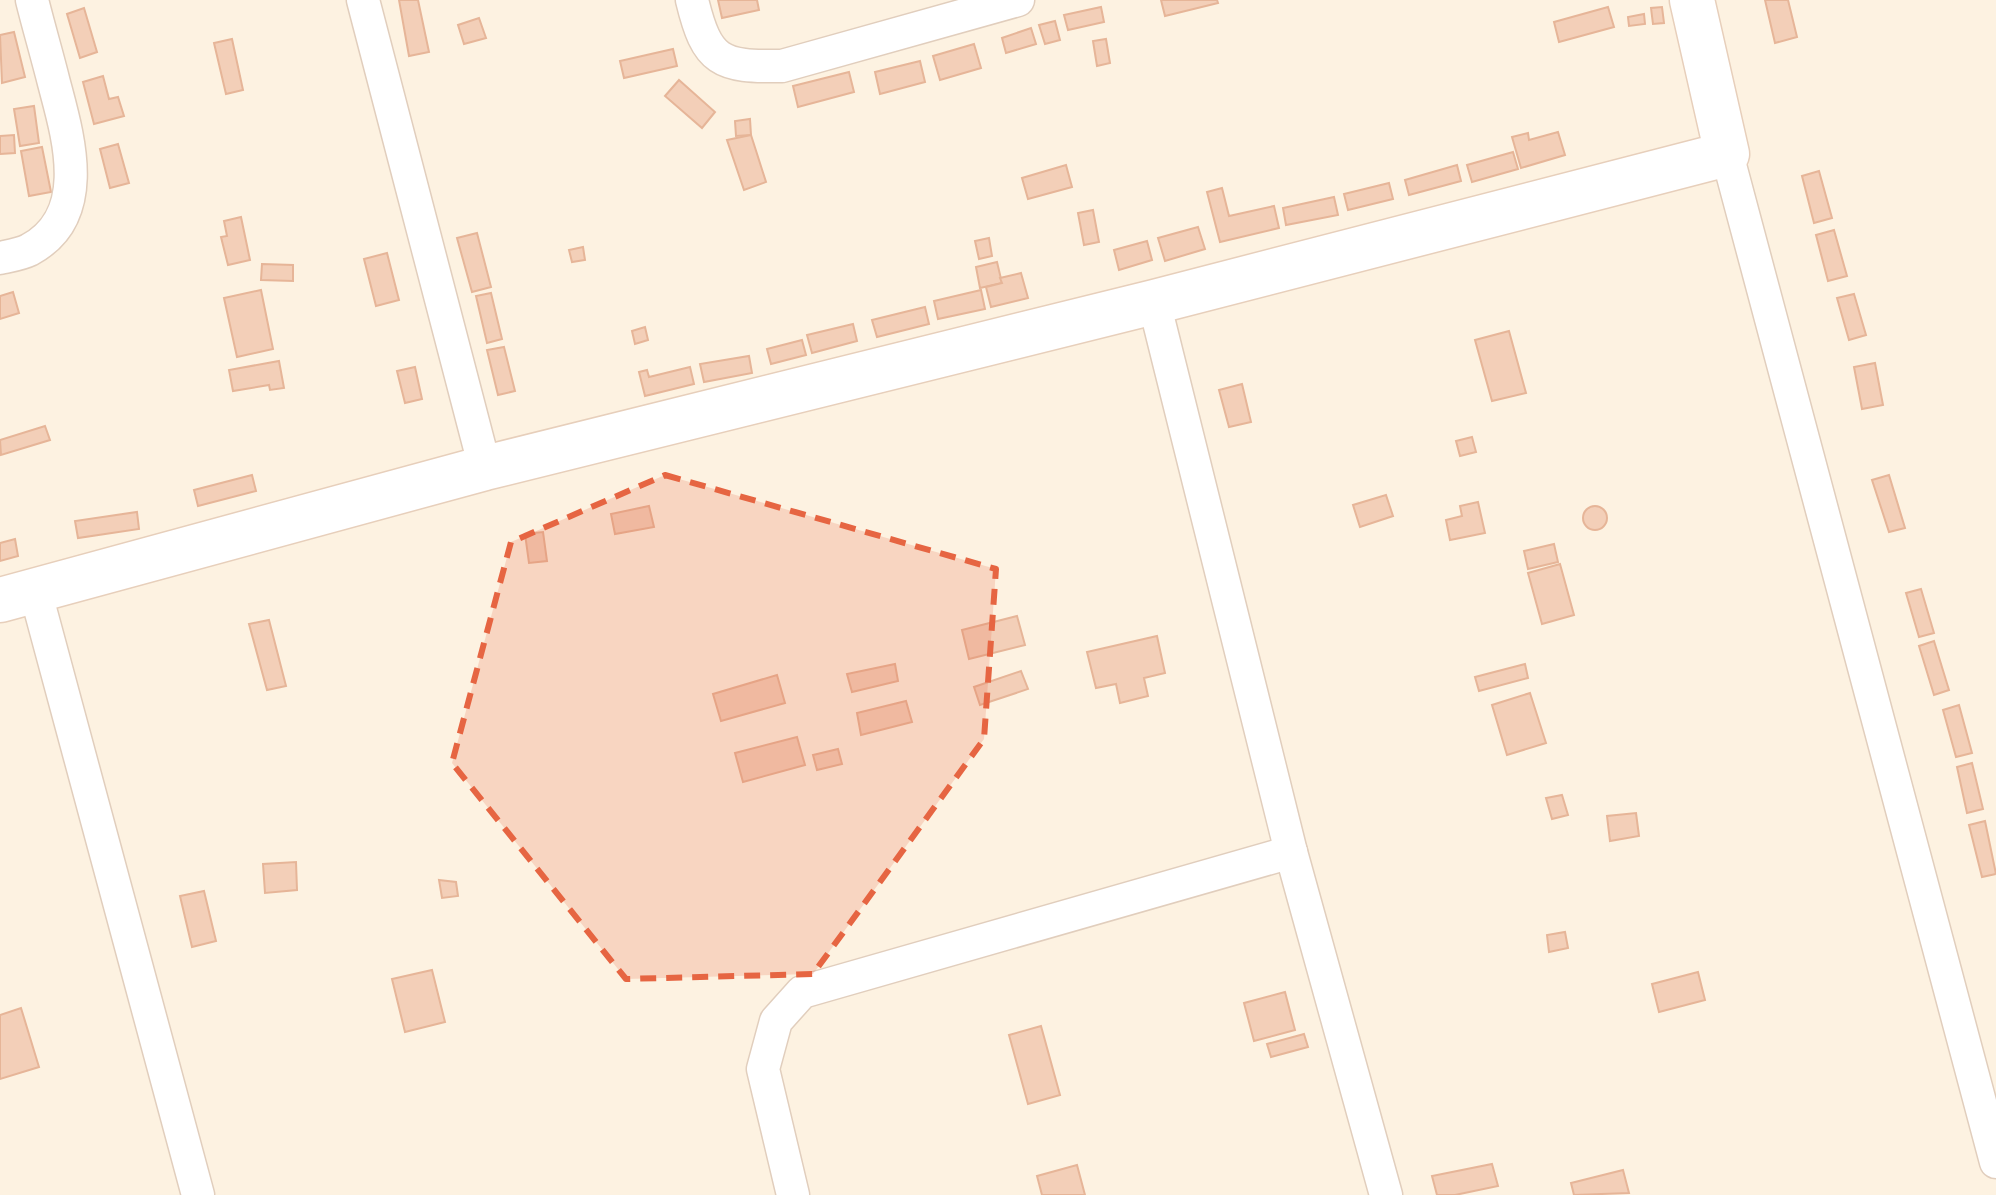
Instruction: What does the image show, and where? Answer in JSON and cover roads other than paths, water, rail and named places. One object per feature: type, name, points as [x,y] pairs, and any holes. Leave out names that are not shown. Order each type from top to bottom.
[{"type":"street","points":[[0,258],[29,250],[51,232],[65,210],[71,181],[71,147],[32,0]]},
{"type":"street","points":[[363,0],[485,468]]},
{"type":"street","points":[[692,0],[700,34],[719,58],[744,66],[782,66],[1018,0]]},
{"type":"street","points":[[1692,0],[1727,154],[1996,1162]]},
{"type":"street","points":[[198,1195],[17,595],[485,468],[1154,302],[1727,154]]},
{"type":"street","points":[[1154,302],[1291,852],[1386,1195]]},
{"type":"street","points":[[793,1195],[763,1069],[776,1021],[802,992],[1291,852]]}]
